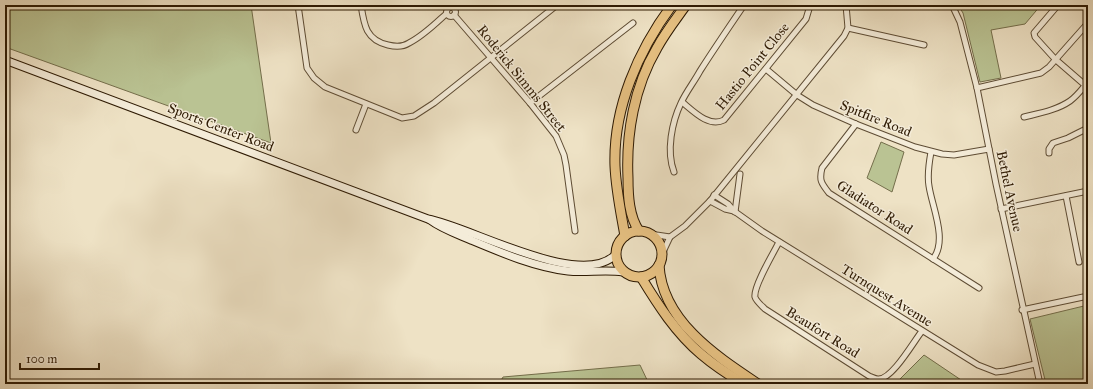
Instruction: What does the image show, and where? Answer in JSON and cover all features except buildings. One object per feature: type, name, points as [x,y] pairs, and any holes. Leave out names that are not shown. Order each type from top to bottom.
[{"type":"highway","points":[[625,236],[618,197],[615,168],[618,126],[626,92],[642,52],[672,5]]},
{"type":"highway","points":[[639,232],[633,221],[628,193],[628,150],[632,115],[646,70],[657,48],[686,5]]},
{"type":"highway","points":[[659,265],[651,274],[641,277],[631,276],[623,272],[617,264],[616,254],[618,244],[625,236],[632,232],[650,234],[658,242],[662,254],[659,265],[660,282],[676,312],[689,330],[699,340],[720,358],[758,384]]},
{"type":"highway","points":[[641,277],[666,316],[688,342],[714,365],[744,384]]},
{"type":"main road","name":"Sports Center Road","points":[[5,60],[428,219],[441,221],[551,261],[576,264],[593,264],[607,260],[616,254]]},
{"type":"main road","name":"Sports Center Road","points":[[428,219],[438,226],[534,264],[570,271],[610,270],[623,272]]},
{"type":"street","points":[[298,5],[307,68],[310,74],[325,87],[398,117],[408,118],[414,116],[444,95],[557,5]]},
{"type":"street","points":[[361,5],[364,23],[369,34],[377,41],[392,46],[409,44],[446,14],[447,9],[456,7],[454,15],[450,17],[446,14]]},
{"type":"street","points":[[674,172],[671,158],[671,145],[675,122],[682,102],[724,33],[744,5]]},
{"type":"street","name":"Hastio Point Close","points":[[682,102],[704,119],[712,122],[721,122],[724,120],[806,19],[809,5]]},
{"type":"street","points":[[662,254],[670,237],[684,226],[710,200],[844,36],[848,28],[846,5]]},
{"type":"street","name":"Bethel Avenue","points":[[952,5],[960,22],[977,88],[1022,310],[1040,384]]},
{"type":"street","points":[[1024,118],[1050,111],[1065,104],[1072,100],[1087,84],[1055,59],[1034,37],[1058,5]]},
{"type":"street","name":"Roderick Simms Street","points":[[454,15],[530,103],[556,136],[566,165],[575,231]]},
{"type":"street","points":[[530,103],[633,23]]},
{"type":"street","points":[[977,88],[1041,73],[1049,67],[1088,23]]},
{"type":"street","points":[[848,28],[924,45]]},
{"type":"street","name":"Spitfire Road","points":[[766,68],[797,95],[813,105],[856,124],[931,152],[954,154],[989,149]]},
{"type":"street","points":[[356,130],[366,104]]},
{"type":"street","name":"Gladiator Road","points":[[856,124],[822,168],[820,177],[829,193],[979,288]]},
{"type":"street","points":[[1049,153],[1053,143],[1068,138],[1088,128]]},
{"type":"street","points":[[931,152],[928,170],[929,181],[940,242],[937,254],[933,259]]},
{"type":"street","points":[[735,212],[740,174]]},
{"type":"street","points":[[1001,209],[1088,191]]},
{"type":"street","points":[[714,195],[728,204],[735,212]]},
{"type":"street","points":[[1066,196],[1079,262]]},
{"type":"street","points":[[710,200],[725,209],[735,212]]},
{"type":"street","name":"Turnquest Avenue","points":[[735,212],[779,242],[978,365],[996,372],[1035,364]]},
{"type":"street","points":[[650,234],[670,237]]},
{"type":"street","name":"Beaufort Road","points":[[779,242],[756,287],[755,296],[759,304],[869,376],[879,379],[885,377],[894,370],[922,331]]},
{"type":"street","points":[[1022,310],[1088,296]]},
{"type":"green space","points":[[5,5],[251,5],[271,143],[5,47]]},
{"type":"green space","points":[[958,5],[1041,5],[1025,24],[991,30],[1001,78],[980,82],[963,13]]},
{"type":"green space","points":[[881,142],[904,152],[892,192],[867,178]]},
{"type":"green space","points":[[1088,305],[1088,384],[1046,384],[1030,319]]},
{"type":"green space","points":[[924,355],[967,384],[895,384]]},
{"type":"green space","points":[[640,365],[649,384],[499,384],[503,377]]}]
